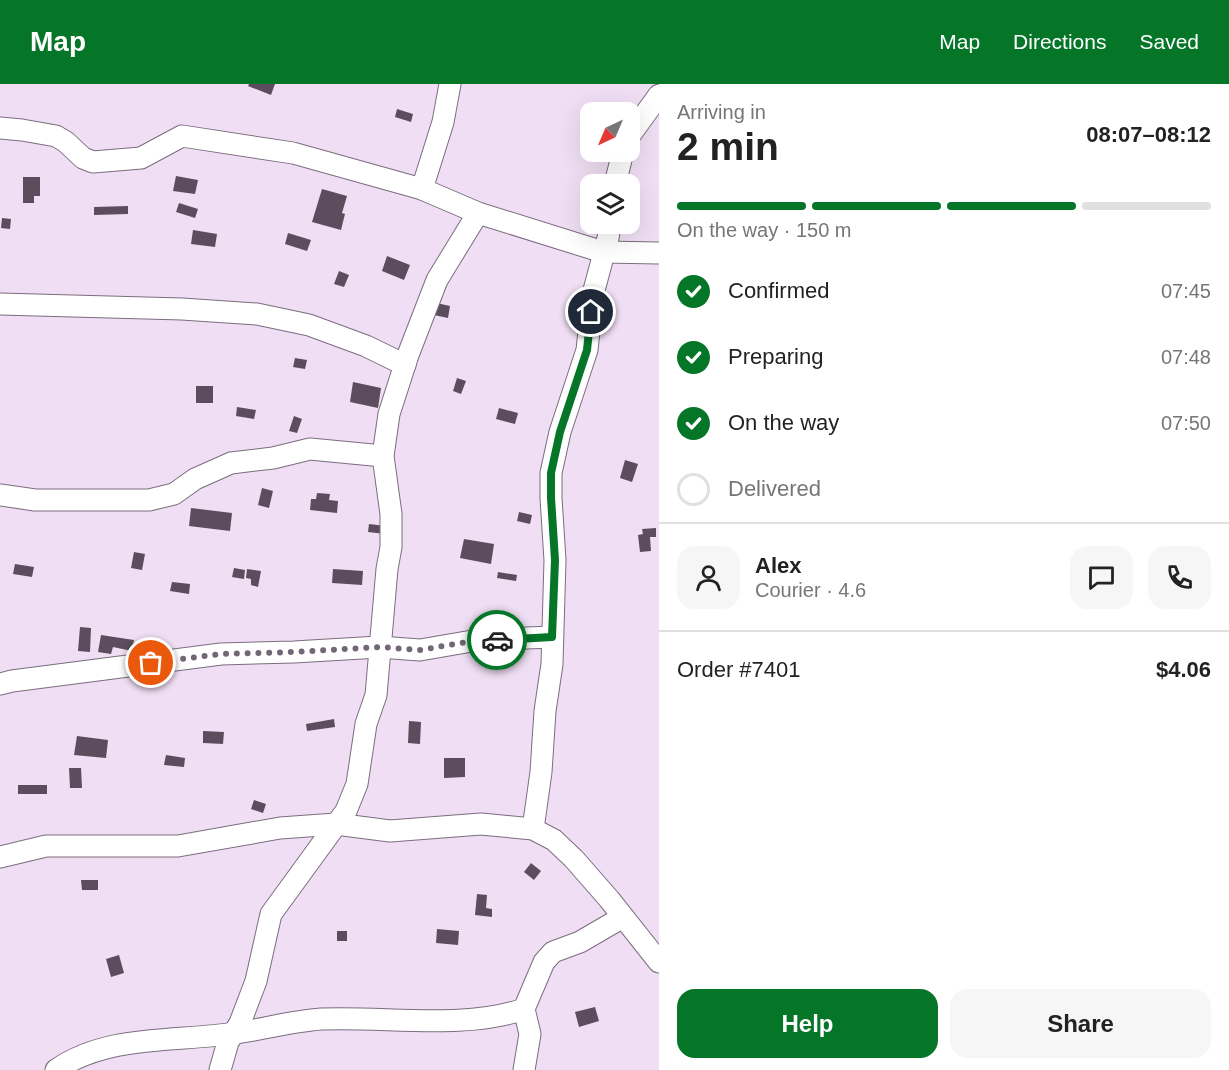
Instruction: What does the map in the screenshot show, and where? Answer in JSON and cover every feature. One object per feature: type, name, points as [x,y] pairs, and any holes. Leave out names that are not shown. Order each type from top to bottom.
[{"type":"street","points":[[422,189],[443,122],[450,84]]},
{"type":"street","points":[[640,121],[659,95]]},
{"type":"street","points":[[0,128],[56,136],[83,158],[93,162],[141,158],[182,136],[293,153],[422,189],[478,213],[603,252],[659,253]]},
{"type":"street","points":[[222,1068],[228,1042],[240,1023],[256,981],[271,914],[346,811],[357,784],[366,724],[376,695],[387,569],[391,548],[391,514],[383,456],[389,414],[437,280],[478,213]]},
{"type":"street","points":[[533,829],[552,664],[555,560],[551,473],[560,432],[587,350],[593,294],[609,234]]},
{"type":"street","points":[[0,304],[182,309],[257,314],[309,325],[366,346],[405,364]]},
{"type":"street","points":[[0,495],[35,500],[148,500],[174,494],[195,479],[231,463],[273,458],[310,449],[383,456]]},
{"type":"street","points":[[0,684],[221,654],[380,647],[420,650],[478,640],[552,637]]},
{"type":"street","points":[[0,857],[45,846],[178,846],[280,828],[336,824],[390,831],[481,824],[533,829],[554,840],[574,858],[659,962]]},
{"type":"street","points":[[524,1070],[530,1034],[524,1009],[544,962],[553,952],[580,942],[623,917]]},
{"type":"street","points":[[56,1070],[69,1060],[106,1046],[234,1033],[320,1019],[471,1020],[508,1015],[524,1009]]},
{"type":"building","points":[[249,84],[275,84],[271,95],[248,86]]},
{"type":"building","points":[[397,109],[413,114],[411,122],[395,117]]},
{"type":"building","points":[[176,176],[198,180],[195,194],[173,191]]},
{"type":"building","points":[[23,177],[40,177],[40,196],[34,196],[34,203],[23,203]]},
{"type":"building","points":[[322,189],[347,196],[342,213],[345,214],[341,230],[312,222]]},
{"type":"building","points":[[179,203],[198,209],[195,218],[176,212]]},
{"type":"building","points":[[128,206],[128,214],[94,215],[94,207]]},
{"type":"building","points":[[2,218],[11,219],[10,229],[1,228]]},
{"type":"building","points":[[193,230],[217,234],[215,247],[191,244]]},
{"type":"building","points":[[288,233],[311,240],[307,251],[285,244]]},
{"type":"building","points":[[387,256],[410,265],[404,280],[382,271]]},
{"type":"building","points":[[339,271],[349,275],[344,287],[334,284]]},
{"type":"building","points":[[432,302],[450,306],[448,318],[429,314]]},
{"type":"building","points":[[295,358],[307,360],[305,369],[293,367]]},
{"type":"building","points":[[457,378],[466,381],[461,394],[453,391]]},
{"type":"building","points":[[353,382],[381,388],[378,408],[350,402]]},
{"type":"building","points":[[196,386],[213,386],[213,403],[196,403]]},
{"type":"building","points":[[237,407],[256,410],[254,419],[236,416]]},
{"type":"building","points":[[499,408],[518,413],[515,424],[496,419]]},
{"type":"building","points":[[294,416],[302,419],[297,433],[289,431]]},
{"type":"building","points":[[625,460],[638,464],[632,482],[620,478]]},
{"type":"building","points":[[262,488],[273,491],[269,508],[258,505]]},
{"type":"building","points":[[317,493],[330,494],[329,500],[338,501],[337,513],[310,510],[311,499],[316,499]]},
{"type":"building","points":[[191,508],[232,513],[230,531],[189,526]]},
{"type":"building","points":[[519,512],[532,515],[530,524],[517,521]]},
{"type":"building","points":[[369,524],[386,526],[385,534],[368,532]]},
{"type":"building","points":[[656,528],[656,537],[650,537],[651,551],[640,552],[638,535],[643,534],[642,529]]},
{"type":"building","points":[[464,539],[494,544],[491,564],[460,558]]},
{"type":"building","points":[[134,552],[145,554],[142,570],[131,568]]},
{"type":"building","points":[[15,564],[34,567],[32,577],[13,574]]},
{"type":"building","points":[[234,568],[245,570],[244,579],[232,577]]},
{"type":"building","points":[[247,569],[261,571],[258,587],[251,585],[251,579],[246,578]]},
{"type":"building","points":[[333,569],[363,571],[362,585],[332,583]]},
{"type":"building","points":[[498,572],[517,575],[516,581],[497,578]]},
{"type":"building","points":[[172,582],[190,584],[189,594],[170,591]]},
{"type":"building","points":[[80,627],[91,628],[90,652],[78,651]]},
{"type":"building","points":[[101,635],[134,640],[132,651],[113,647],[111,654],[98,652]]},
{"type":"building","points":[[334,719],[335,727],[307,731],[306,724]]},
{"type":"building","points":[[409,721],[421,722],[420,744],[408,743]]},
{"type":"building","points":[[203,731],[224,732],[223,744],[203,743]]},
{"type":"building","points":[[77,736],[108,740],[106,758],[74,755]]},
{"type":"building","points":[[166,755],[185,758],[184,767],[164,765]]},
{"type":"building","points":[[444,758],[465,758],[465,777],[444,778]]},
{"type":"building","points":[[69,768],[81,768],[82,788],[70,788]]},
{"type":"building","points":[[18,785],[47,785],[47,794],[18,794]]},
{"type":"building","points":[[254,800],[266,804],[263,813],[251,809]]},
{"type":"building","points":[[531,863],[541,871],[534,880],[524,872]]},
{"type":"building","points":[[81,880],[98,880],[98,890],[82,890]]},
{"type":"building","points":[[477,894],[487,895],[486,908],[492,909],[492,917],[475,915]]},
{"type":"building","points":[[437,929],[459,931],[458,945],[436,943]]},
{"type":"building","points":[[337,931],[347,931],[347,941],[337,941]]},
{"type":"building","points":[[119,955],[124,973],[111,977],[106,959]]},
{"type":"building","points":[[595,1007],[599,1021],[579,1027],[575,1012]]},
{"type":"way so far","points":[[151,663],[221,654],[380,647],[420,650],[478,640],[497,640]]},
{"type":"route","points":[[497,640],[552,637],[555,560],[551,473],[560,432],[587,350],[591,312]]}]
